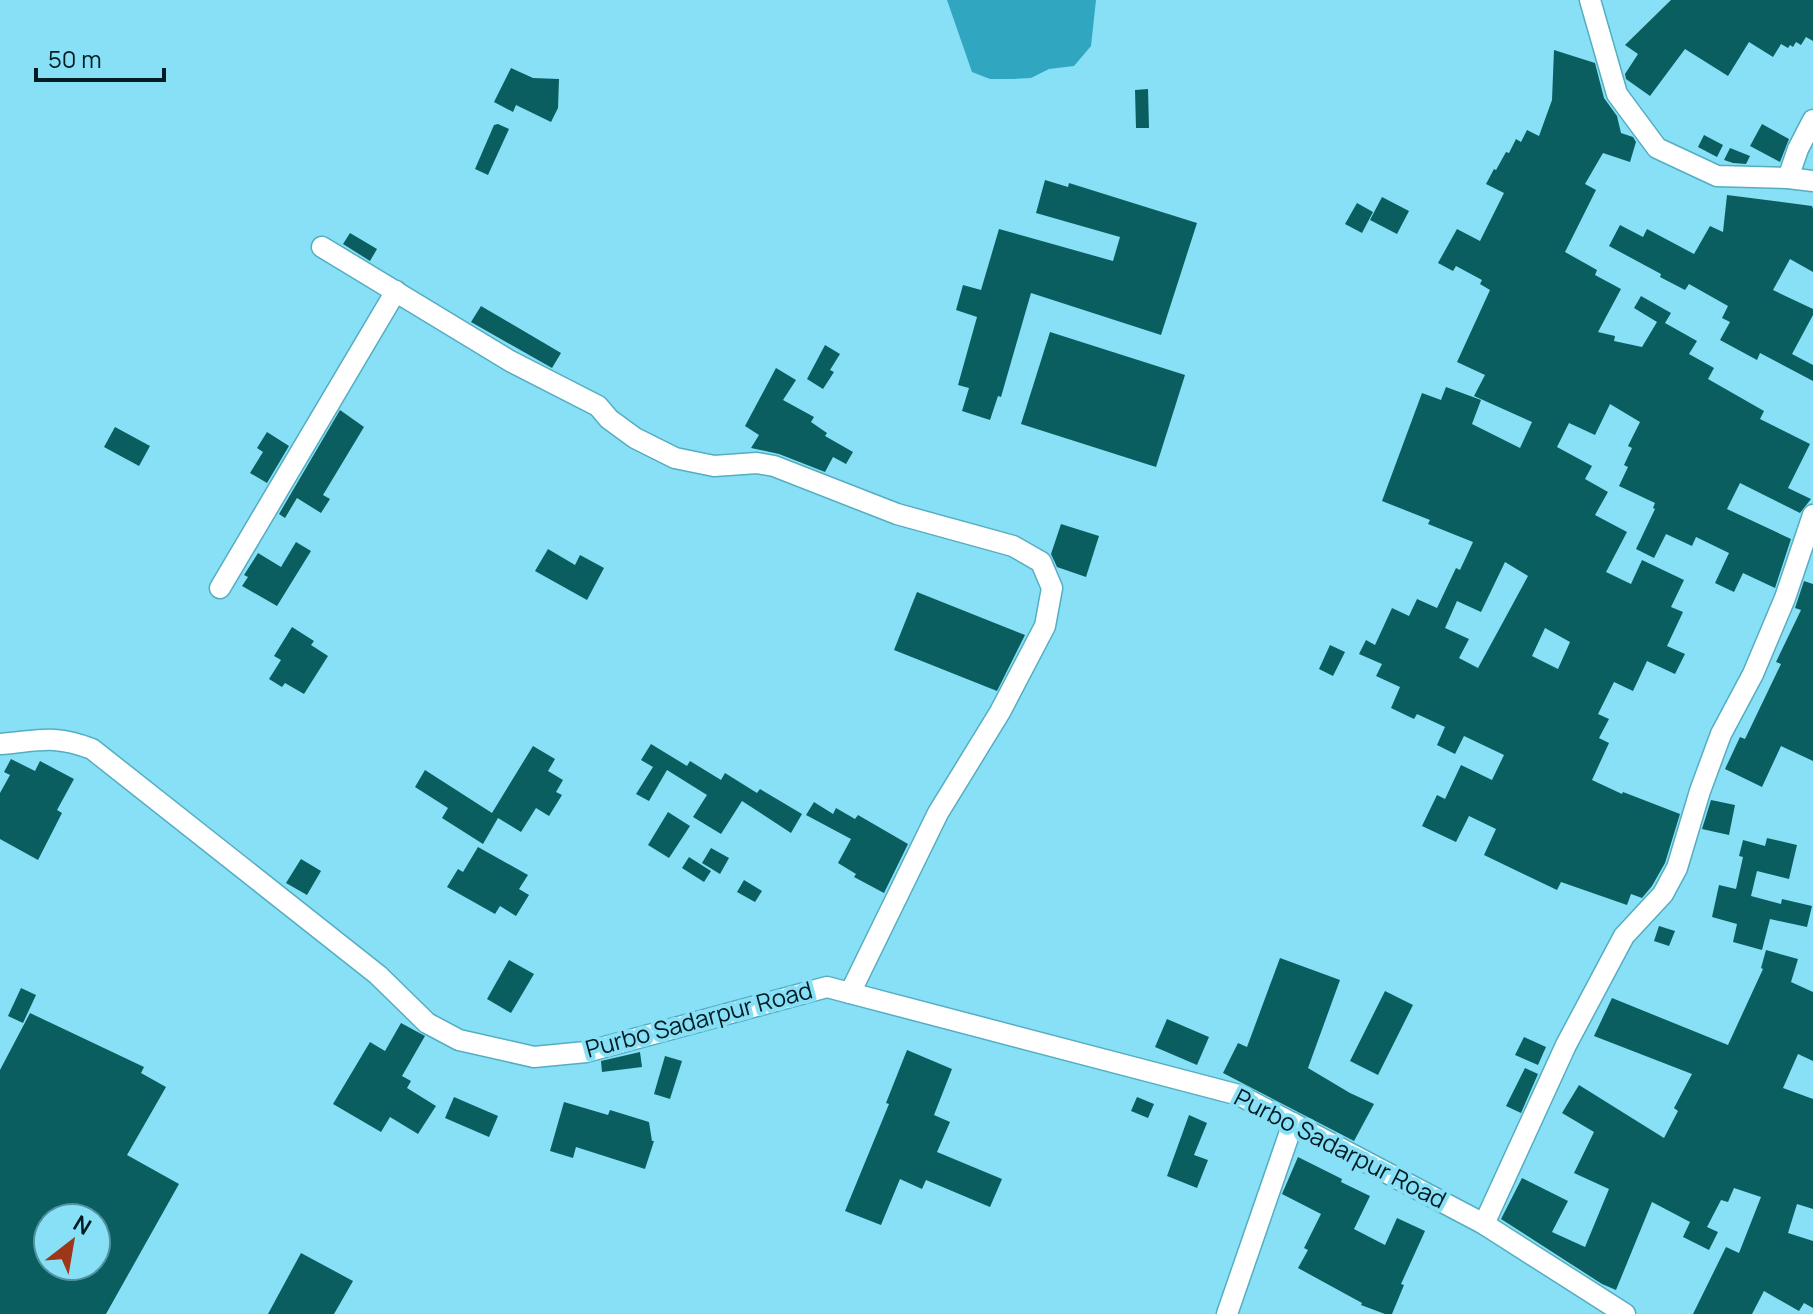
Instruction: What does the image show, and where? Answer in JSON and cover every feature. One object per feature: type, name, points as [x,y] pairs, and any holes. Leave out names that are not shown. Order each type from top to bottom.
[{"type":"street","points":[[1590,0],[1617,94],[1657,148],[1717,176],[1813,181]]},
{"type":"street","points":[[1788,178],[1813,120]]},
{"type":"street","points":[[322,247],[510,361],[598,406],[609,419],[635,438],[675,458],[714,466],[757,463],[774,466],[897,514],[1013,546],[1041,562],[1052,588],[1045,626],[1000,712],[938,813],[850,993]]},
{"type":"street","points":[[220,588],[396,291]]},
{"type":"street","points":[[1484,1224],[1566,1045],[1624,936],[1663,894],[1677,868],[1716,748],[1753,674],[1785,598],[1813,515]]},
{"type":"street","name":"Purbo Sadarpur Road","points":[[0,744],[42,738],[68,740],[92,749],[378,975],[427,1023],[459,1040],[534,1057],[586,1052],[827,987],[1239,1095],[1484,1224],[1625,1314]]},
{"type":"street","points":[[1227,1314],[1293,1123]]},
{"type":"water","points":[[947,0],[1096,0],[1091,46],[1074,66],[1049,69],[1031,78],[990,79],[972,72]]},
{"type":"building","points":[[1671,0],[1813,0],[1813,41],[1806,37],[1801,45],[1796,42],[1788,48],[1781,44],[1773,57],[1749,42],[1728,76],[1685,49],[1650,96],[1626,79],[1625,74],[1638,54],[1625,45]]},
{"type":"building","points":[[1554,50],[1595,63],[1604,98],[1617,116],[1621,133],[1633,137],[1636,142],[1630,162],[1603,153],[1585,184],[1596,190],[1565,252],[1597,270],[1595,275],[1621,289],[1598,332],[1615,336],[1614,341],[1642,347],[1657,322],[1634,308],[1641,296],[1671,313],[1665,323],[1697,341],[1689,354],[1714,368],[1708,379],[1764,411],[1760,419],[1810,444],[1788,488],[1811,499],[1800,513],[1740,483],[1727,509],[1791,539],[1775,588],[1743,573],[1734,592],[1715,583],[1729,553],[1696,537],[1692,546],[1666,534],[1654,558],[1636,549],[1655,503],[1619,486],[1628,467],[1624,465],[1632,448],[1628,446],[1640,422],[1610,404],[1595,435],[1569,423],[1557,447],[1592,466],[1585,479],[1608,492],[1595,515],[1627,532],[1606,572],[1631,584],[1642,560],[1684,580],[1671,607],[1683,612],[1667,646],[1685,654],[1675,674],[1647,661],[1633,691],[1614,682],[1598,714],[1609,719],[1599,738],[1609,743],[1592,780],[1680,814],[1665,863],[1652,886],[1642,898],[1631,894],[1627,905],[1561,882],[1557,890],[1484,855],[1496,829],[1469,816],[1456,842],[1422,826],[1437,795],[1445,799],[1461,765],[1492,780],[1504,755],[1464,736],[1455,754],[1437,745],[1445,727],[1417,714],[1414,719],[1391,708],[1400,687],[1376,676],[1382,664],[1359,654],[1366,640],[1375,645],[1392,608],[1409,616],[1417,599],[1437,608],[1456,568],[1460,570],[1473,542],[1382,501],[1422,393],[1441,400],[1446,387],[1481,400],[1472,424],[1520,448],[1532,422],[1474,396],[1485,375],[1457,362],[1490,290],[1480,284],[1482,280],[1456,266],[1453,271],[1438,263],[1457,229],[1480,241],[1504,193],[1486,184],[1516,139],[1521,142],[1527,130],[1539,136],[1552,100]],"holes":[[[1505,562],[1528,576],[1478,668],[1459,658],[1469,639],[1445,628],[1457,601],[1481,612]],[[1545,628],[1570,642],[1558,669],[1532,656]]]},
{"type":"building","points":[[511,68],[533,78],[559,79],[558,108],[551,122],[516,105],[513,112],[494,102]]},
{"type":"building","points":[[1148,89],[1149,128],[1136,128],[1135,90]]},
{"type":"building","points":[[1762,124],[1789,139],[1780,162],[1750,146]]},
{"type":"building","points":[[494,125],[509,129],[488,175],[475,169]]},
{"type":"building","points":[[1704,135],[1723,145],[1717,157],[1698,147]]},
{"type":"building","points":[[1730,148],[1750,156],[1746,164],[1724,160]]},
{"type":"building","points":[[1045,180],[1068,187],[1069,183],[1197,223],[1161,335],[1031,293],[1001,397],[998,396],[990,420],[962,411],[969,388],[958,385],[977,317],[956,310],[963,285],[981,290],[999,229],[1113,261],[1120,237],[1036,213]]},
{"type":"building","points":[[1727,195],[1812,206],[1813,272],[1790,259],[1773,290],[1813,309],[1813,315],[1792,354],[1813,365],[1813,381],[1760,353],[1757,360],[1720,340],[1730,322],[1722,318],[1728,306],[1689,284],[1685,290],[1609,246],[1620,225],[1643,237],[1647,229],[1694,254],[1710,226],[1723,232]]},
{"type":"building","points":[[1382,197],[1409,211],[1397,234],[1370,220]]},
{"type":"building","points":[[1357,203],[1373,212],[1362,233],[1345,224]]},
{"type":"building","points":[[350,233],[377,249],[370,261],[343,244]]},
{"type":"building","points":[[481,306],[561,353],[552,368],[471,322]]},
{"type":"building","points":[[1050,332],[1185,375],[1156,467],[1021,424]]},
{"type":"building","points":[[825,345],[840,354],[830,370],[834,372],[823,389],[807,379]]},
{"type":"building","points":[[776,368],[796,380],[783,400],[814,417],[811,422],[827,433],[825,436],[853,452],[846,464],[833,457],[825,472],[779,454],[751,448],[759,435],[745,426]]},
{"type":"building","points":[[340,410],[364,427],[323,495],[330,499],[321,513],[297,498],[285,518],[279,514]]},
{"type":"building","points":[[115,427],[150,446],[139,466],[104,447]]},
{"type":"building","points":[[267,432],[289,446],[267,483],[250,473],[263,452],[257,448]]},
{"type":"building","points":[[1061,524],[1099,536],[1086,577],[1057,567],[1051,554]]},
{"type":"building","points":[[296,542],[311,551],[277,606],[242,586],[248,577],[244,575],[258,553],[281,567]]},
{"type":"building","points":[[548,549],[575,565],[580,555],[604,568],[587,600],[535,571]]},
{"type":"building","points":[[1804,581],[1813,584],[1813,761],[1781,746],[1762,787],[1725,769],[1740,737],[1745,739],[1781,664],[1776,662],[1801,610],[1795,608]]},
{"type":"building","points":[[917,592],[1025,635],[997,691],[894,650]]},
{"type":"building","points":[[292,627],[314,641],[311,645],[328,656],[304,694],[285,683],[282,687],[269,679],[281,660],[274,656]]},
{"type":"building","points":[[1330,645],[1345,652],[1333,676],[1319,669]]},
{"type":"building","points":[[651,744],[687,766],[690,761],[721,780],[725,773],[757,793],[760,789],[802,814],[791,833],[742,801],[721,834],[693,817],[707,795],[667,770],[649,801],[636,794],[653,767],[641,760]]},
{"type":"building","points":[[533,746],[555,759],[548,771],[563,780],[556,792],[562,795],[549,816],[536,808],[521,832],[498,818],[483,844],[442,818],[448,808],[415,787],[425,770],[492,813]]},
{"type":"building","points":[[11,759],[35,771],[40,761],[74,779],[57,810],[62,813],[38,860],[0,839],[0,793],[10,775],[4,772]]},
{"type":"building","points":[[1711,800],[1735,805],[1729,835],[1702,829]]},
{"type":"building","points":[[814,802],[833,814],[836,808],[855,819],[858,815],[908,844],[884,893],[854,877],[856,874],[838,863],[851,839],[806,815]]},
{"type":"building","points":[[668,812],[690,826],[669,858],[648,845]]},
{"type":"building","points":[[1767,838],[1797,845],[1789,879],[1757,871],[1751,896],[1781,904],[1782,899],[1812,906],[1807,927],[1770,919],[1762,950],[1733,942],[1737,924],[1712,917],[1719,885],[1736,889],[1743,857],[1739,856],[1743,840],[1765,846]]},
{"type":"building","points":[[478,847],[528,875],[519,889],[529,895],[516,916],[500,906],[495,914],[447,887],[458,869],[463,872]]},
{"type":"building","points":[[711,848],[729,858],[720,874],[702,863]]},
{"type":"building","points":[[689,857],[711,871],[704,882],[682,868]]},
{"type":"building","points":[[301,859],[321,871],[307,895],[286,883]]},
{"type":"building","points":[[744,880],[762,891],[755,902],[737,892]]},
{"type":"building","points":[[1659,926],[1675,931],[1669,946],[1654,941]]},
{"type":"building","points":[[1766,950],[1798,959],[1791,982],[1813,992],[1813,1061],[1798,1054],[1783,1088],[1813,1099],[1813,1209],[1797,1204],[1788,1233],[1813,1241],[1813,1308],[1804,1303],[1799,1311],[1764,1291],[1752,1314],[1693,1314],[1726,1247],[1739,1253],[1761,1197],[1734,1188],[1728,1202],[1721,1200],[1707,1227],[1718,1232],[1709,1250],[1683,1237],[1690,1222],[1652,1202],[1616,1290],[1501,1219],[1522,1178],[1568,1201],[1552,1232],[1585,1247],[1609,1189],[1574,1173],[1594,1132],[1562,1113],[1579,1085],[1664,1138],[1678,1111],[1674,1108],[1692,1074],[1594,1036],[1612,998],[1728,1045],[1763,969]]},
{"type":"building","points":[[1280,958],[1340,980],[1308,1068],[1374,1104],[1354,1141],[1223,1073],[1238,1043],[1247,1047]]},
{"type":"building","points":[[509,960],[534,974],[511,1013],[487,999]]},
{"type":"building","points":[[21,988],[36,995],[23,1023],[8,1016]]},
{"type":"building","points":[[1385,991],[1413,1005],[1378,1075],[1350,1061]]},
{"type":"building","points":[[30,1013],[144,1067],[141,1073],[166,1087],[127,1155],[179,1184],[106,1314],[0,1314],[0,1070]]},
{"type":"building","points":[[1167,1019],[1209,1037],[1197,1065],[1155,1047]]},
{"type":"building","points":[[401,1023],[425,1036],[402,1076],[411,1081],[407,1088],[436,1106],[418,1134],[390,1117],[381,1132],[333,1104],[370,1042],[385,1051]]},
{"type":"building","points":[[1524,1037],[1546,1047],[1538,1065],[1515,1055]]},
{"type":"building","points":[[907,1050],[952,1069],[934,1115],[950,1122],[937,1152],[1002,1179],[990,1207],[926,1180],[922,1189],[900,1179],[881,1225],[845,1211],[889,1104],[886,1103]]},
{"type":"building","points":[[640,1052],[642,1067],[602,1072],[601,1061]]},
{"type":"building","points":[[665,1056],[682,1061],[670,1099],[654,1094]]},
{"type":"building","points":[[1525,1068],[1538,1074],[1521,1113],[1506,1106]]},
{"type":"building","points":[[454,1097],[498,1116],[489,1137],[445,1118]]},
{"type":"building","points":[[1137,1097],[1154,1104],[1148,1118],[1131,1111]]},
{"type":"building","points":[[564,1102],[608,1115],[610,1110],[649,1122],[654,1141],[645,1169],[576,1147],[573,1158],[550,1151]]},
{"type":"building","points":[[1189,1115],[1207,1123],[1194,1155],[1208,1160],[1197,1188],[1167,1176]]},
{"type":"building","points":[[1298,1157],[1370,1196],[1354,1229],[1385,1245],[1397,1218],[1425,1231],[1401,1284],[1404,1285],[1392,1314],[1361,1305],[1298,1268],[1321,1214],[1282,1194]]},
{"type":"building","points":[[301,1253],[353,1281],[334,1314],[268,1314]]}]
